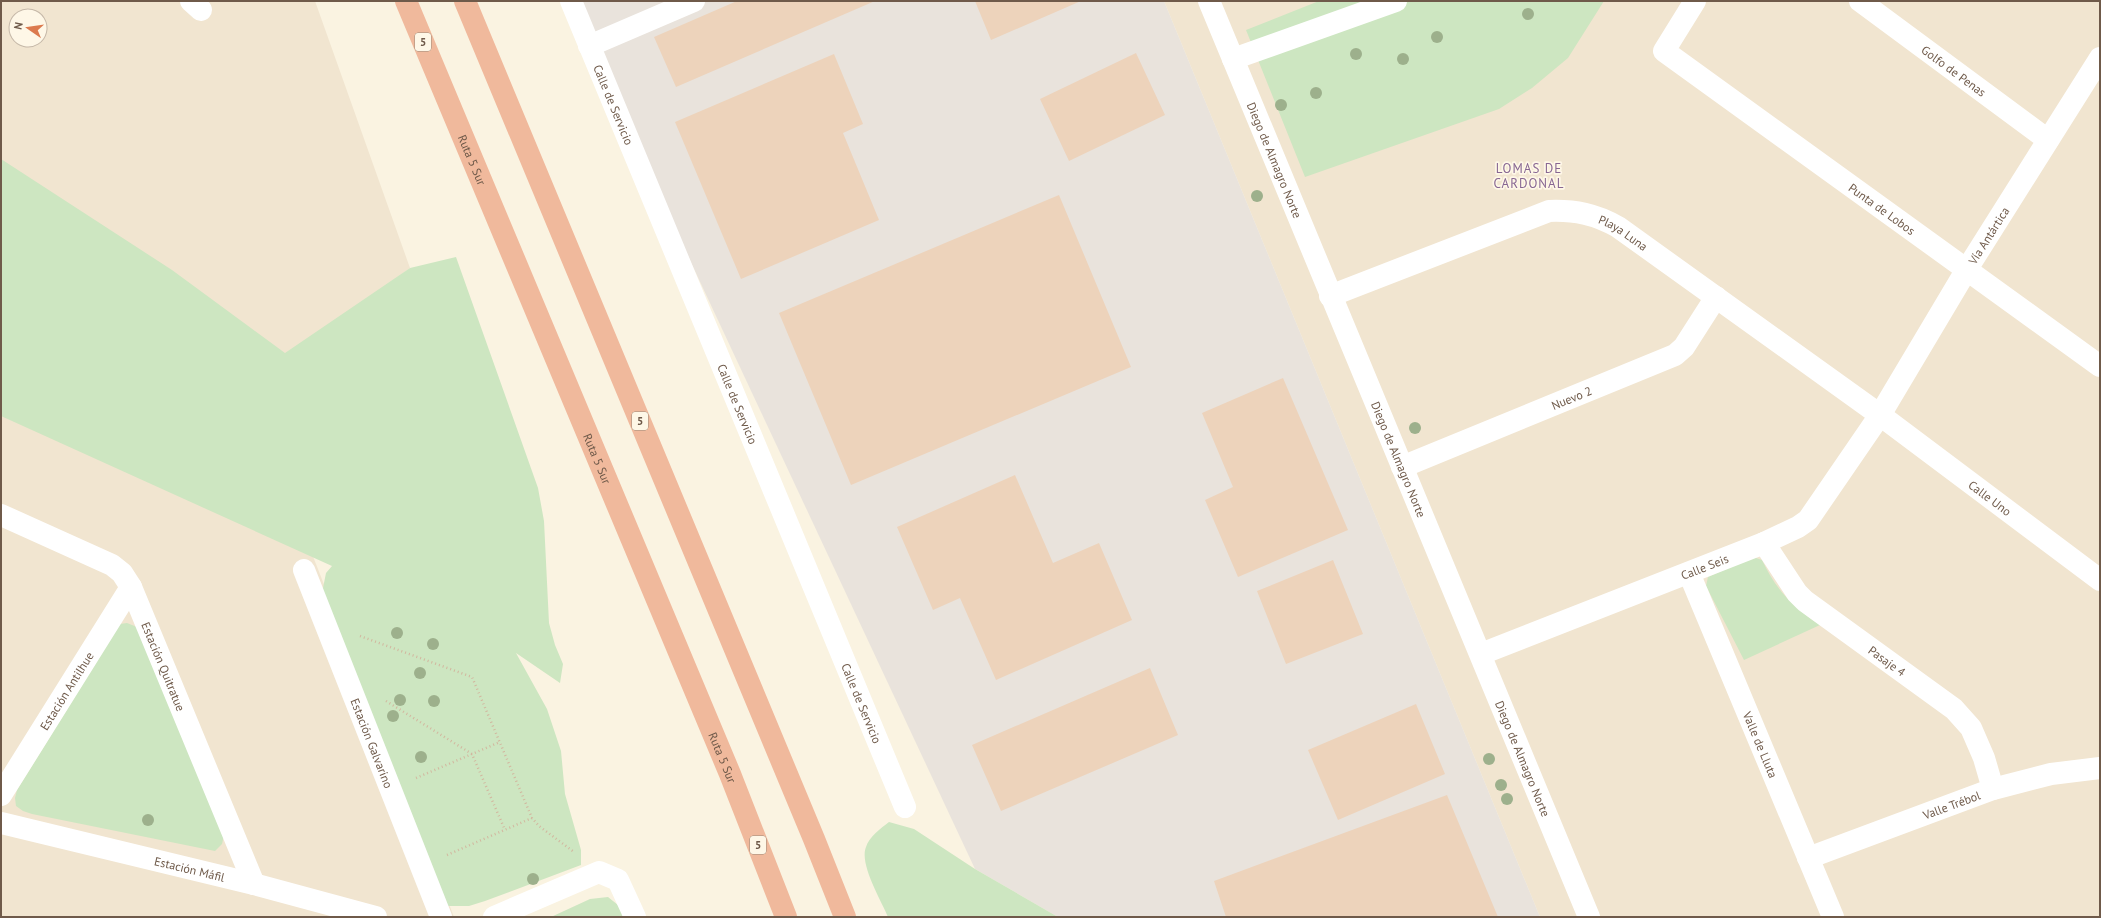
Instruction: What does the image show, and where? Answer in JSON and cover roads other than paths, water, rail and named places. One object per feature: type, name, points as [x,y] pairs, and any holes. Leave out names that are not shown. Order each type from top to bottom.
[{"type":"highway","name":"Ruta 5 Sur","points":[[406,1],[730,774],[786,917]]},
{"type":"highway","name":"5","points":[[465,1],[814,839],[845,917]]},
{"type":"highway","points":[[730,774],[776,917]]},
{"type":"highway","points":[[814,839],[852,917]]},
{"type":"street","name":"Calle de Servicio","points":[[571,1],[905,807]]},
{"type":"street","points":[[589,46],[694,1]]},
{"type":"street","name":"Diego de Almagro Norte","points":[[1209,1],[1330,296],[1481,654],[1589,917]]},
{"type":"street","points":[[1233,59],[1396,1]]},
{"type":"street","name":"Punta de Lobos","points":[[1695,1],[1664,51],[2100,366]]},
{"type":"street","name":"Golfo de Penas","points":[[1860,1],[2048,140]]},
{"type":"street","name":"Vía Antártica","points":[[1880,415],[1967,269],[2100,58]]},
{"type":"street","name":"Playa Luna","points":[[1330,296],[1549,211],[1566,210],[1582,212],[1601,217],[1618,227],[1880,415]]},
{"type":"street","name":"Nuevo 2","points":[[1402,467],[1675,355],[1684,347],[1716,297]]},
{"type":"street","name":"Calle Seis","points":[[1481,654],[1764,543],[1798,527],[1808,520],[1880,415]]},
{"type":"street","name":"Calle Uno","points":[[1880,415],[2100,580]]},
{"type":"street","name":"Estación Quitratue","points":[[1,515],[112,565],[122,574],[131,587],[254,884]]},
{"type":"street","name":"Pasaje 4","points":[[1764,543],[1797,593],[1805,601],[1954,709],[1971,728],[1984,758],[1993,789]]},
{"type":"street","name":"Estación Galvarino","points":[[304,570],[441,917]]},
{"type":"street","name":"Valle de Lluta","points":[[1689,573],[1833,917]]},
{"type":"street","name":"Estación Antilhue","points":[[1,795],[131,587]]},
{"type":"street","name":"Valle Trébol","points":[[1808,858],[1993,789],[2050,774],[2100,768]]},
{"type":"street","name":"Estación Máfil","points":[[1,823],[254,884],[376,917]]},
{"type":"street","points":[[494,917],[599,872],[618,880],[635,917]]},
{"type":"district","name":"LOMAS DE CARDONAL","points":[[1529,176]]}]
